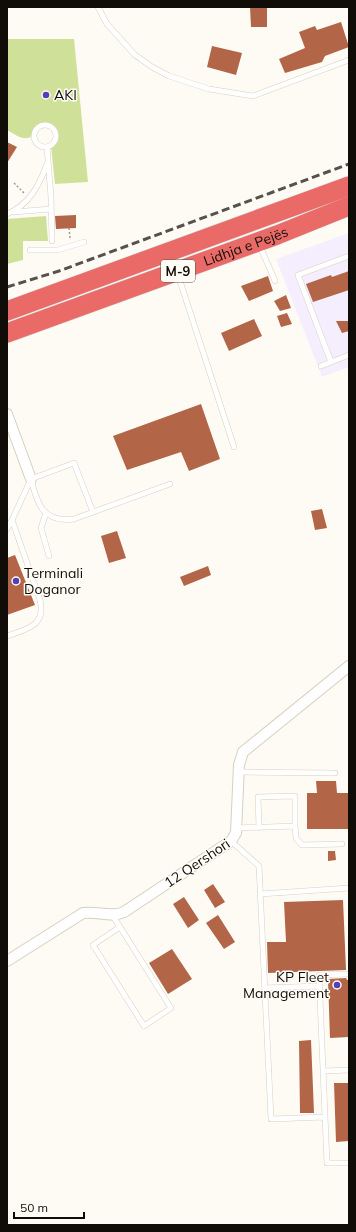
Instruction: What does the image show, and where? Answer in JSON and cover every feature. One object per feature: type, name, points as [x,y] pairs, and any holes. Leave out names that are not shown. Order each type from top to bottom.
[{"type":"highway","name":"Lidhja e Pejës","points":[[7,311],[349,186]]},
{"type":"highway","name":"Lidhja e Pejës","points":[[7,333],[258,242],[349,206]]},
{"type":"street","points":[[7,414],[31,479]]},
{"type":"street","name":"12 Qershori","points":[[7,961],[83,913],[98,912],[112,915],[124,912],[231,841],[235,837],[237,828],[240,758],[248,747],[349,666]]},
{"type":"lane","points":[[98,7],[107,24],[135,55],[152,67],[169,76],[209,89],[253,96],[349,60]]},
{"type":"lane","points":[[44,126],[53,129],[56,136],[54,144],[47,147],[40,146],[34,138],[37,129],[44,126]]},
{"type":"lane","points":[[47,147],[52,241]]},
{"type":"lane","points":[[13,212],[31,197],[40,182],[48,162]]},
{"type":"lane","points":[[7,214],[13,212],[51,209]]},
{"type":"lane","points":[[30,250],[58,250],[84,242]]},
{"type":"lane","points":[[258,242],[275,281]]},
{"type":"lane","points":[[331,362],[298,275],[349,256]]},
{"type":"lane","points":[[176,271],[234,448]]},
{"type":"lane","points":[[321,366],[349,355]]},
{"type":"lane","points":[[7,531],[31,479],[74,463],[93,512]]},
{"type":"lane","points":[[31,479],[36,498],[46,513],[57,519],[66,520],[93,512],[170,484]]},
{"type":"lane","points":[[46,513],[41,528],[49,556]]},
{"type":"lane","points":[[7,636],[30,627],[40,618],[42,613],[40,600],[12,520]]},
{"type":"lane","points":[[7,531],[15,529]]},
{"type":"lane","points":[[239,772],[335,773]]},
{"type":"lane","points":[[259,827],[258,797],[295,796],[296,838],[302,845],[342,844]]},
{"type":"lane","points":[[237,828],[295,826]]},
{"type":"lane","points":[[231,841],[259,866],[270,1119],[325,1117]]},
{"type":"lane","points":[[260,894],[349,888]]},
{"type":"lane","points":[[112,915],[120,927],[171,1008],[144,1026],[93,945],[120,927]]},
{"type":"lane","points":[[349,974],[319,975],[327,1163],[349,1162]]},
{"type":"lane","points":[[265,988],[319,986]]},
{"type":"lane","points":[[323,1071],[349,1070]]},
{"type":"path","points":[[69,228],[70,241]]},
{"type":"shaded area","points":[[349,233],[349,367],[322,377],[276,259]]},
{"type":"green space","points":[[7,39],[74,39],[88,182],[55,184],[51,146],[56,136],[50,127],[40,127],[31,137],[28,138],[20,137],[7,130]]},
{"type":"green space","points":[[46,216],[48,241],[23,241],[23,260],[7,264],[7,219]]},
{"type":"building","points":[[250,7],[267,7],[267,27],[251,27]]},
{"type":"building","points":[[341,22],[349,47],[325,56],[322,62],[285,73],[279,59],[305,48],[299,32],[315,26],[317,30]]},
{"type":"building","points":[[212,46],[242,53],[236,75],[207,67]]},
{"type":"building","points":[[7,142],[17,147],[7,163]]},
{"type":"building","points":[[76,215],[76,228],[56,229],[55,216]]},
{"type":"building","points":[[349,271],[349,290],[313,302],[306,284],[331,275],[332,277]]},
{"type":"building","points":[[268,276],[273,291],[249,301],[241,286]]},
{"type":"building","points":[[286,295],[291,308],[280,311],[274,301]]},
{"type":"building","points":[[287,313],[292,324],[281,327],[277,316]]},
{"type":"building","points":[[254,319],[262,336],[229,351],[221,333]]},
{"type":"building","points":[[336,321],[349,321],[349,331],[342,333]]},
{"type":"building","points":[[201,404],[220,459],[189,471],[181,452],[127,470],[113,436]]},
{"type":"building","points":[[322,509],[327,528],[315,530],[311,511]]},
{"type":"building","points":[[117,531],[126,558],[109,563],[101,536]]},
{"type":"building","name":"Terminali Doganor","points":[[15,555],[35,605],[7,615],[7,558]]},
{"type":"building","points":[[208,566],[211,575],[184,586],[180,577]]},
{"type":"building","points":[[316,781],[336,781],[337,793],[349,793],[349,829],[307,829],[307,793],[317,793]]},
{"type":"building","points":[[328,851],[335,851],[336,860],[328,861]]},
{"type":"building","points":[[213,884],[225,902],[215,908],[204,890]]},
{"type":"building","points":[[184,897],[199,920],[188,928],[173,904]]},
{"type":"building","points":[[343,900],[346,970],[268,973],[267,942],[286,942],[284,902]]},
{"type":"building","points":[[218,915],[235,942],[224,949],[206,923]]},
{"type":"building","points":[[172,949],[192,979],[168,994],[149,963]]},
{"type":"building","points":[[346,978],[349,980],[349,1037],[330,1038],[328,979]]},
{"type":"building","points":[[311,1040],[314,1113],[300,1113],[299,1041]]},
{"type":"building","points":[[334,1083],[349,1083],[349,1141],[336,1142]]},
{"type":"railway","points":[[7,287],[59,271],[349,164]]},
{"type":"place","name":"AKI","points":[[46,95]]},
{"type":"place","name":"Terminali Doganor","points":[[16,581]]},
{"type":"place","name":"KP Fleet Management","points":[[337,985]]}]
